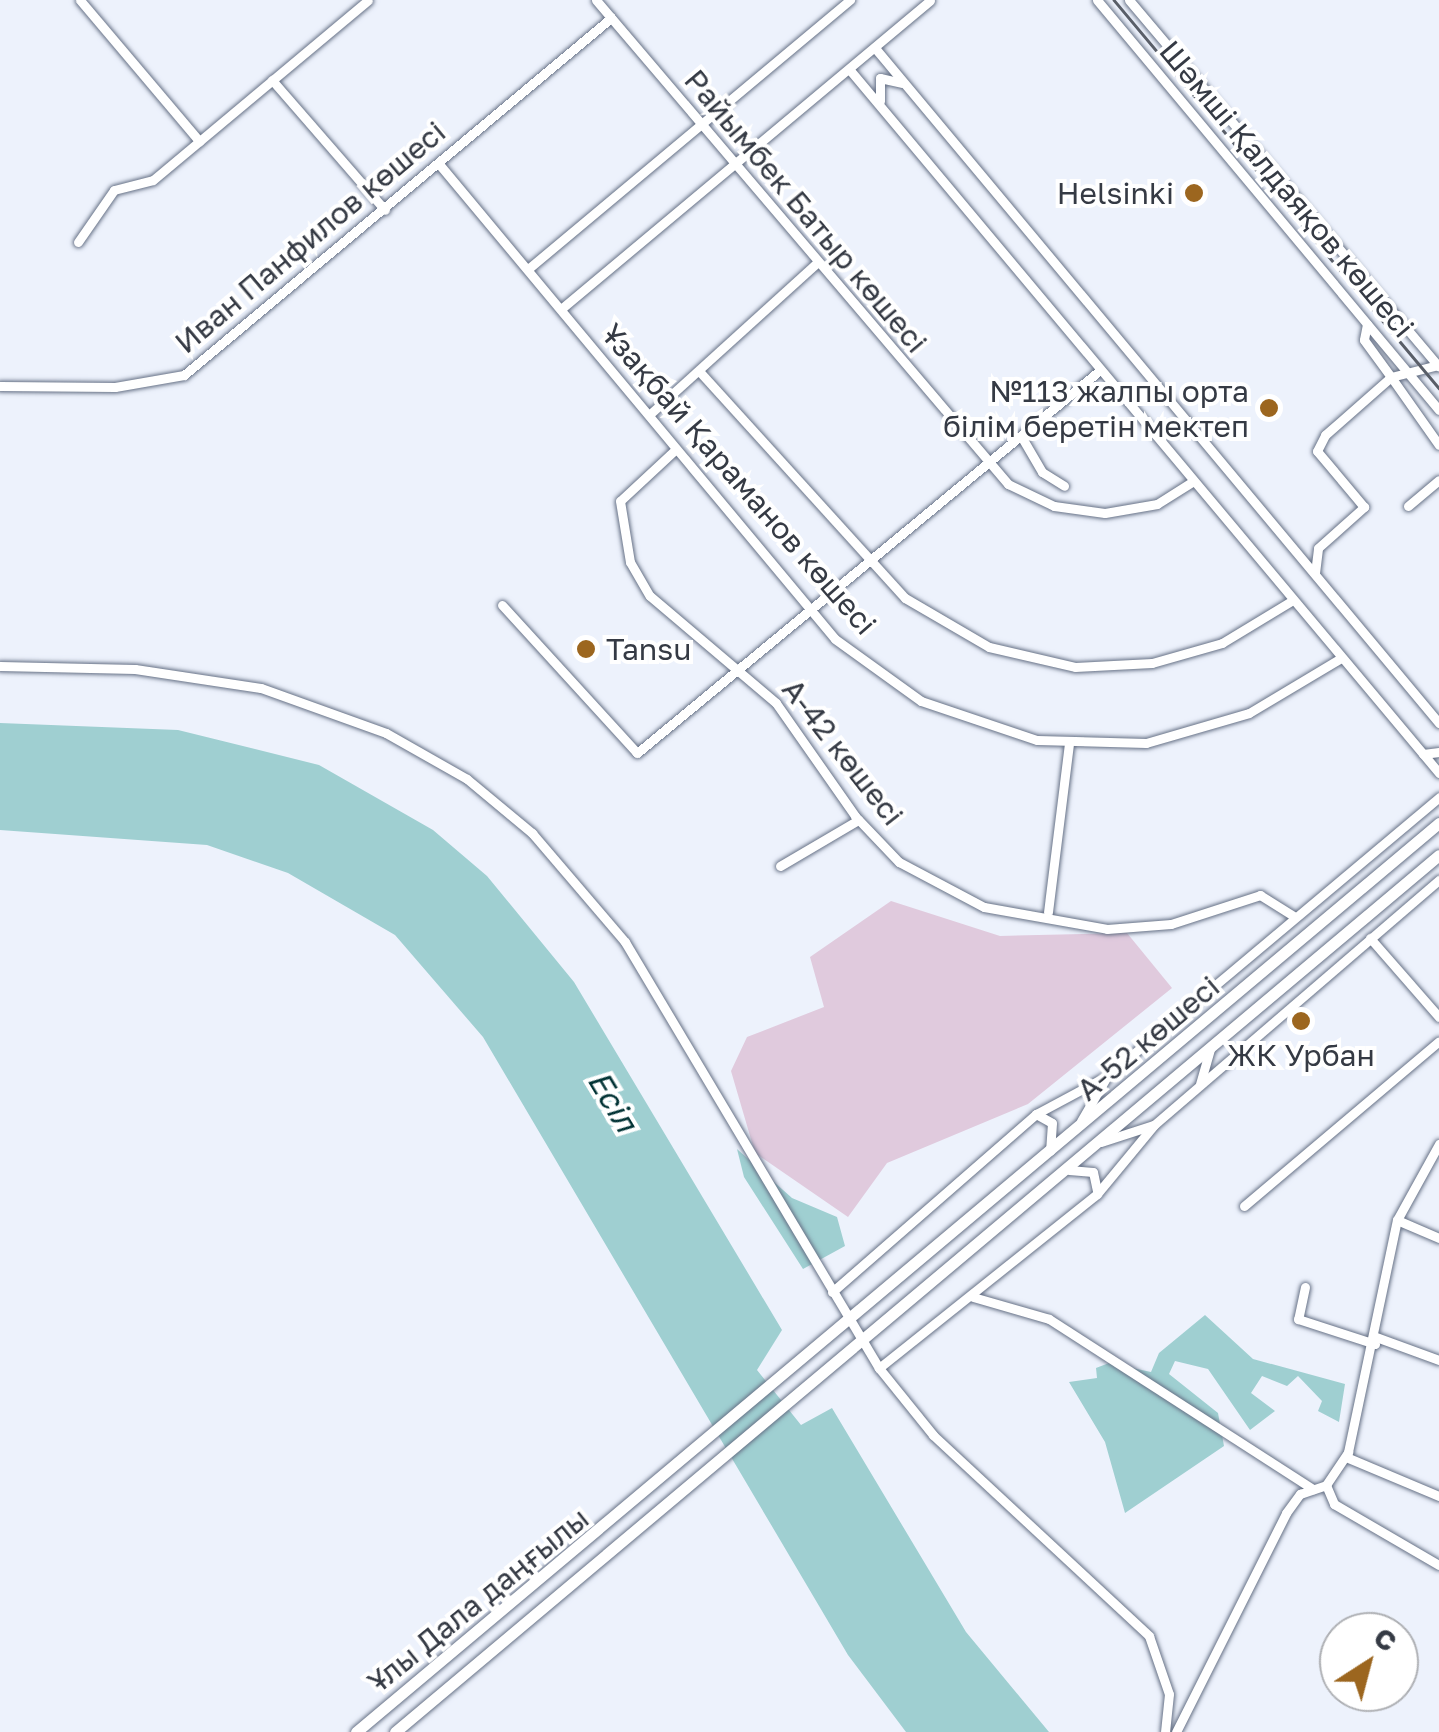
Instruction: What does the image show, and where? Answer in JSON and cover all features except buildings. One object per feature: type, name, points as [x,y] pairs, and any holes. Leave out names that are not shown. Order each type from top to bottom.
[{"type":"main road","name":"А-52 көшесі","points":[[889,1291],[1439,823]]},
{"type":"main road","name":"А-52 көшесі","points":[[904,1312],[1439,856]]},
{"type":"main road","name":"Ұлы Дала даңғылы","points":[[356,1732],[889,1291]]},
{"type":"main road","name":"Ұлы Дала даңғылы","points":[[395,1732],[904,1312]]},
{"type":"street","points":[[80,0],[199,141]]},
{"type":"street","points":[[88,10],[99,0]]},
{"type":"street","points":[[78,242],[114,190],[153,180],[368,0]]},
{"type":"street","name":"Райымбек Батыр көшесі","points":[[596,0],[985,465],[1054,506],[1105,513],[1157,504],[1192,482]]},
{"type":"street","points":[[528,269],[850,0]]},
{"type":"street","points":[[561,309],[930,0]]},
{"type":"street","name":"Шәмші Қалдаяқов көшесі","points":[[1097,0],[1439,410]]},
{"type":"street","name":"Шәмші Қалдаяқов көшесі","points":[[1129,0],[1438,366]]},
{"type":"street","name":"Иван Панфилов көшесі","points":[[0,386],[170,382],[385,210],[611,18]]},
{"type":"street","points":[[875,48],[1439,723]]},
{"type":"street","points":[[849,69],[1439,773]]},
{"type":"street","points":[[886,113],[874,84],[888,76],[908,88]]},
{"type":"street","points":[[272,80],[385,210]]},
{"type":"street","name":"Ұзақбай Қараманов көшесі","points":[[439,164],[836,639],[921,701],[976,724],[1068,744],[1207,730],[1340,658]]},
{"type":"street","points":[[649,415],[818,262]]},
{"type":"street","points":[[1367,324],[1364,340],[1439,444]]},
{"type":"street","points":[[1315,573],[1318,548],[1364,507],[1317,444],[1391,377],[1410,376],[1438,366]]},
{"type":"street","points":[[502,605],[637,753],[1099,371]]},
{"type":"street","points":[[700,372],[868,563],[950,630],[1075,667],[1190,655],[1292,600]]},
{"type":"street","points":[[1021,436],[1042,472],[1064,486]]},
{"type":"street","name":"А-42 көшесі","points":[[676,448],[620,501],[619,526],[650,596],[741,666],[804,736],[858,820],[942,892],[1048,912],[1107,929],[1171,924],[1260,894],[1294,916]]},
{"type":"street","points":[[1408,506],[1438,483]]},
{"type":"street","points":[[0,666],[135,669],[261,688],[386,733],[467,779],[584,885],[625,942],[879,1368],[933,1435],[1150,1636],[1168,1694],[1165,1732]]},
{"type":"street","points":[[1048,912],[1068,744]]},
{"type":"street","points":[[1423,754],[1439,752]]},
{"type":"street","points":[[832,1292],[1036,1114],[1107,1076],[1439,797]]},
{"type":"street","points":[[780,866],[858,820]]},
{"type":"street","points":[[879,1368],[1097,1194],[1154,1125],[1439,880]]},
{"type":"street","points":[[1370,938],[1439,1017]]},
{"type":"street","points":[[1159,1033],[1193,1032]]},
{"type":"street","points":[[1244,1206],[1439,1041]]},
{"type":"street","points":[[1199,1087],[1210,1048]]},
{"type":"street","points":[[1076,1131],[1107,1076]]},
{"type":"street","points":[[1036,1114],[1052,1122],[1049,1154]]},
{"type":"street","points":[[1098,1143],[1154,1125]]},
{"type":"street","points":[[1176,1732],[1286,1514],[1312,1489],[1326,1485],[1346,1456],[1375,1340],[1398,1220],[1439,1144]]},
{"type":"street","points":[[1068,1170],[1094,1172],[1097,1194]]},
{"type":"street","points":[[1398,1220],[1439,1238]]},
{"type":"street","points":[[1305,1288],[1298,1320],[1439,1360]]},
{"type":"street","points":[[973,1296],[1049,1319],[1312,1489]]},
{"type":"street","points":[[1346,1456],[1439,1496]]},
{"type":"street","points":[[1326,1485],[1334,1504],[1439,1565]]},
{"type":"shaded area","points":[[891,901],[1000,936],[1127,933],[1172,988],[1028,1104],[887,1163],[848,1217],[755,1153],[731,1071],[747,1037],[824,1007],[810,957]]},
{"type":"water","name":"Есіл","points":[[0,723],[178,730],[319,765],[433,830],[487,876],[574,982],[782,1330],[757,1370],[801,1425],[832,1408],[966,1632],[1049,1732],[906,1732],[848,1655],[483,1037],[395,935],[288,873],[207,845],[0,830]]},
{"type":"water","points":[[737,1149],[792,1198],[837,1217],[845,1246],[803,1269],[744,1177]]},
{"type":"water","points":[[1205,1315],[1253,1359],[1345,1384],[1339,1422],[1318,1411],[1322,1401],[1298,1376],[1287,1386],[1262,1376],[1251,1393],[1275,1411],[1250,1430],[1208,1369],[1175,1361],[1169,1374],[1218,1413],[1224,1446],[1125,1513],[1105,1442],[1069,1382],[1097,1378],[1096,1368],[1109,1363],[1151,1372],[1159,1353]]},
{"type":"tram line","points":[[1114,0],[1439,388]]},
{"type":"place","name":"Helsinki","points":[[1194,193]]},
{"type":"place","name":"№113 жалпы орта білім беретін мектеп","points":[[1269,408]]},
{"type":"place","name":"Tansu","points":[[586,649]]},
{"type":"place","name":"ЖК Урбан","points":[[1301,1021]]}]
